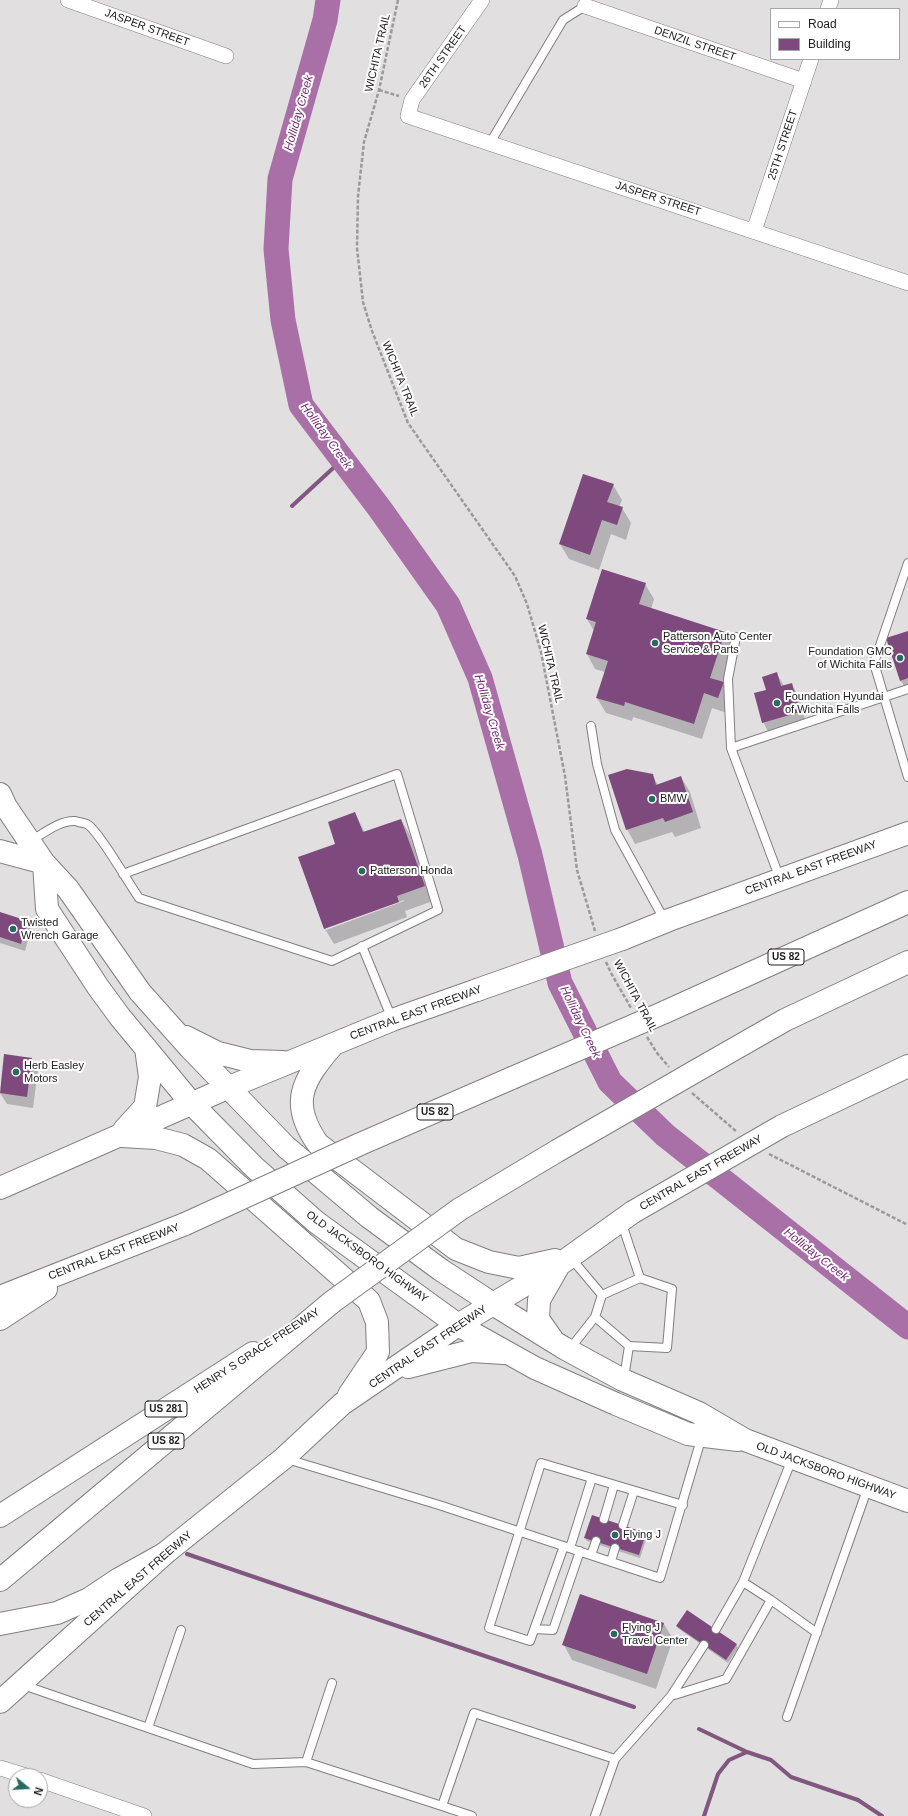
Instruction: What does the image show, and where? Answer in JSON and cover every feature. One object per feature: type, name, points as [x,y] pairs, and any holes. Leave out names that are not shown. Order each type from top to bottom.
[{"type":"main road","name":"OLD JACKSBORO HIGHWAY","points":[[0,794],[6,807],[44,864],[68,889],[140,992],[227,1088],[286,1147],[369,1217],[441,1270],[493,1304],[562,1346],[623,1380],[699,1413],[745,1440],[908,1501]]},
{"type":"main road","name":"CENTRAL EAST FREEWAY","points":[[0,1188],[227,1088],[392,1020],[622,939],[665,921],[908,833]]},
{"type":"main road","points":[[0,851],[44,864]]},
{"type":"main road","name":"OLD JACKSBORO HIGHWAY","points":[[44,864],[47,909],[98,987],[192,1104],[254,1167],[316,1222],[458,1325],[535,1368],[688,1434],[745,1440]]},
{"type":"main road","name":"CENTRAL EAST FREEWAY","points":[[0,1297],[185,1224],[358,1145],[665,1012],[908,902]]},
{"type":"main road","name":"US 82","points":[[0,1580],[332,1302],[460,1209],[557,1151],[785,1020],[908,962]]},
{"type":"main road","points":[[176,1032],[218,1053],[250,1061],[290,1062]]},
{"type":"main road","points":[[334,1044],[316,1065],[302,1089],[302,1111],[308,1130],[318,1144],[456,1248],[489,1262],[519,1268],[565,1261]]},
{"type":"main road","points":[[118,1136],[145,1107],[150,1077],[146,1048]]},
{"type":"main road","name":"CENTRAL EAST FREEWAY","points":[[0,1702],[164,1554],[284,1458],[342,1404],[392,1372],[458,1325],[565,1261],[627,1216],[782,1126],[908,1066]]},
{"type":"main road","points":[[118,1136],[163,1140],[184,1145],[208,1159],[369,1301],[377,1322],[378,1352],[342,1404]]},
{"type":"main road","points":[[562,1346],[538,1319],[540,1300],[565,1261]]},
{"type":"main road","points":[[0,1319],[86,1262]]},
{"type":"main road","name":"HENRY S GRACE FREEWAY","points":[[0,1516],[332,1302]]},
{"type":"main road","points":[[392,1372],[471,1351],[509,1354]]},
{"type":"main road","points":[[0,1624],[57,1613],[89,1599],[118,1578],[164,1554]]},
{"type":"street","name":"JASPER STREET","points":[[68,0],[226,56]]},
{"type":"street","name":"26TH STREET","points":[[408,116],[412,100],[482,0]]},
{"type":"street","name":"DENZIL STREET","points":[[585,6],[804,81]]},
{"type":"street","name":"25TH STREET","points":[[754,231],[811,60]]},
{"type":"street","name":"JASPER STREET","points":[[408,116],[908,283]]},
{"type":"street","points":[[48,1783],[144,1816]]},
{"type":"lane","points":[[490,143],[563,20],[585,6]]},
{"type":"lane","points":[[908,563],[874,663],[908,777]]},
{"type":"lane","points":[[736,637],[728,679],[731,748],[780,879]]},
{"type":"lane","points":[[731,748],[908,689]]},
{"type":"lane","points":[[591,726],[597,764],[615,830],[665,921]]},
{"type":"lane","points":[[29,842],[63,823],[74,821],[87,824],[98,835],[123,874],[139,898],[332,961],[438,910],[397,774],[123,874]]},
{"type":"lane","points":[[362,946],[392,1020]]},
{"type":"lane","points":[[627,1216],[640,1278]]},
{"type":"lane","points":[[565,1261],[602,1295]]},
{"type":"lane","points":[[562,1346],[595,1317],[602,1295],[640,1278],[672,1289],[667,1348],[629,1346],[595,1317]]},
{"type":"lane","points":[[623,1380],[629,1346]]},
{"type":"lane","points":[[284,1458],[519,1531],[660,1578],[683,1505],[702,1436]]},
{"type":"lane","points":[[716,1629],[743,1582],[792,1458]]},
{"type":"lane","points":[[592,1478],[530,1641],[489,1628],[541,1462],[683,1505]]},
{"type":"lane","points":[[604,1519],[614,1485]]},
{"type":"lane","points":[[787,1717],[868,1486]]},
{"type":"lane","points":[[623,1525],[634,1491]]},
{"type":"lane","points":[[591,1555],[596,1541]]},
{"type":"lane","points":[[611,1561],[616,1548]]},
{"type":"lane","points":[[535,1629],[553,1630],[580,1551]]},
{"type":"lane","points":[[743,1582],[817,1633]]},
{"type":"lane","points":[[671,1696],[726,1679],[771,1600]]},
{"type":"lane","points":[[148,1728],[181,1630]]},
{"type":"lane","points":[[595,1816],[615,1759],[671,1696],[704,1645]]},
{"type":"lane","points":[[306,1762],[332,1683]]},
{"type":"lane","points":[[19,1684],[253,1764],[306,1762],[472,1816]]},
{"type":"lane","points":[[442,1806],[474,1714],[615,1759]]},
{"type":"path","name":"WICHITA TRAIL","points":[[398,0],[379,90],[364,142],[357,203],[357,248],[364,302],[372,330],[392,385],[408,423],[515,576],[527,604],[542,652],[565,776],[577,870],[596,933]]},
{"type":"path","points":[[379,90],[412,100]]},
{"type":"path","name":"WICHITA TRAIL","points":[[606,960],[610,973],[634,1013]]},
{"type":"path","name":"WICHITA TRAIL","points":[[645,1033],[657,1053],[671,1070]]},
{"type":"path","points":[[690,1092],[738,1133]]},
{"type":"path","points":[[767,1152],[908,1225]]},
{"type":"building","points":[[583,474],[614,484],[607,502],[623,507],[617,525],[602,520],[590,555],[559,544]]},
{"type":"building","name":"Patterson Auto Center Service & Parts","points":[[602,569],[646,583],[639,604],[725,632],[710,678],[724,682],[718,698],[704,693],[694,724],[625,702],[624,706],[596,698],[608,661],[586,654],[596,622],[586,619]]},
{"type":"building","name":"Foundation GMC of Wichita Falls","points":[[908,631],[908,678],[900,681],[886,638]]},
{"type":"building","name":"Foundation Hyundai of Wichita Falls","points":[[777,672],[781,686],[792,683],[800,712],[762,723],[754,693],[766,690],[762,677]]},
{"type":"building","name":"BMW","points":[[627,769],[653,774],[656,785],[681,776],[693,812],[665,822],[663,818],[626,830],[608,775]]},
{"type":"building","name":"Patterson Honda","points":[[355,812],[363,832],[401,819],[425,886],[397,896],[399,902],[324,929],[298,857],[335,844],[328,822]]},
{"type":"building","name":"Twisted Wrench Garage","points":[[0,912],[28,921],[21,944],[0,937]]},
{"type":"building","name":"Herb Easley Motors","points":[[4,1054],[32,1058],[27,1097],[0,1093]]},
{"type":"building","name":"Flying J","points":[[592,1515],[646,1533],[639,1555],[584,1538]]},
{"type":"building","name":"Flying J Travel Center","points":[[580,1594],[664,1623],[647,1674],[562,1645]]},
{"type":"building","points":[[687,1610],[737,1644],[726,1660],[676,1626]]},
{"type":"waterway","name":"Holliday Creek","points":[[328,0],[325,20],[280,179],[276,249],[283,320],[301,405],[380,509],[448,605],[480,678],[530,855],[560,983],[610,1082],[665,1135],[908,1327]]},
{"type":"waterway","points":[[292,506],[343,459]]},
{"type":"waterway","points":[[187,1554],[634,1707]]},
{"type":"waterway","points":[[699,1729],[747,1752]]},
{"type":"waterway","points":[[704,1816],[718,1774],[729,1760],[747,1752],[771,1760],[791,1777],[858,1800],[882,1816]]},
{"type":"place","name":"Patterson Auto Center Service & Parts","points":[[655,643]]},
{"type":"place","name":"Foundation GMC of Wichita Falls","points":[[900,658]]},
{"type":"place","name":"Foundation Hyundai of Wichita Falls","points":[[777,703]]},
{"type":"place","name":"BMW","points":[[652,799]]},
{"type":"place","name":"Patterson Honda","points":[[362,871]]},
{"type":"place","name":"Twisted Wrench Garage","points":[[13,929]]},
{"type":"place","name":"Herb Easley Motors","points":[[16,1072]]},
{"type":"place","name":"Flying J","points":[[615,1535]]},
{"type":"place","name":"Flying J Travel Center","points":[[614,1634]]}]
